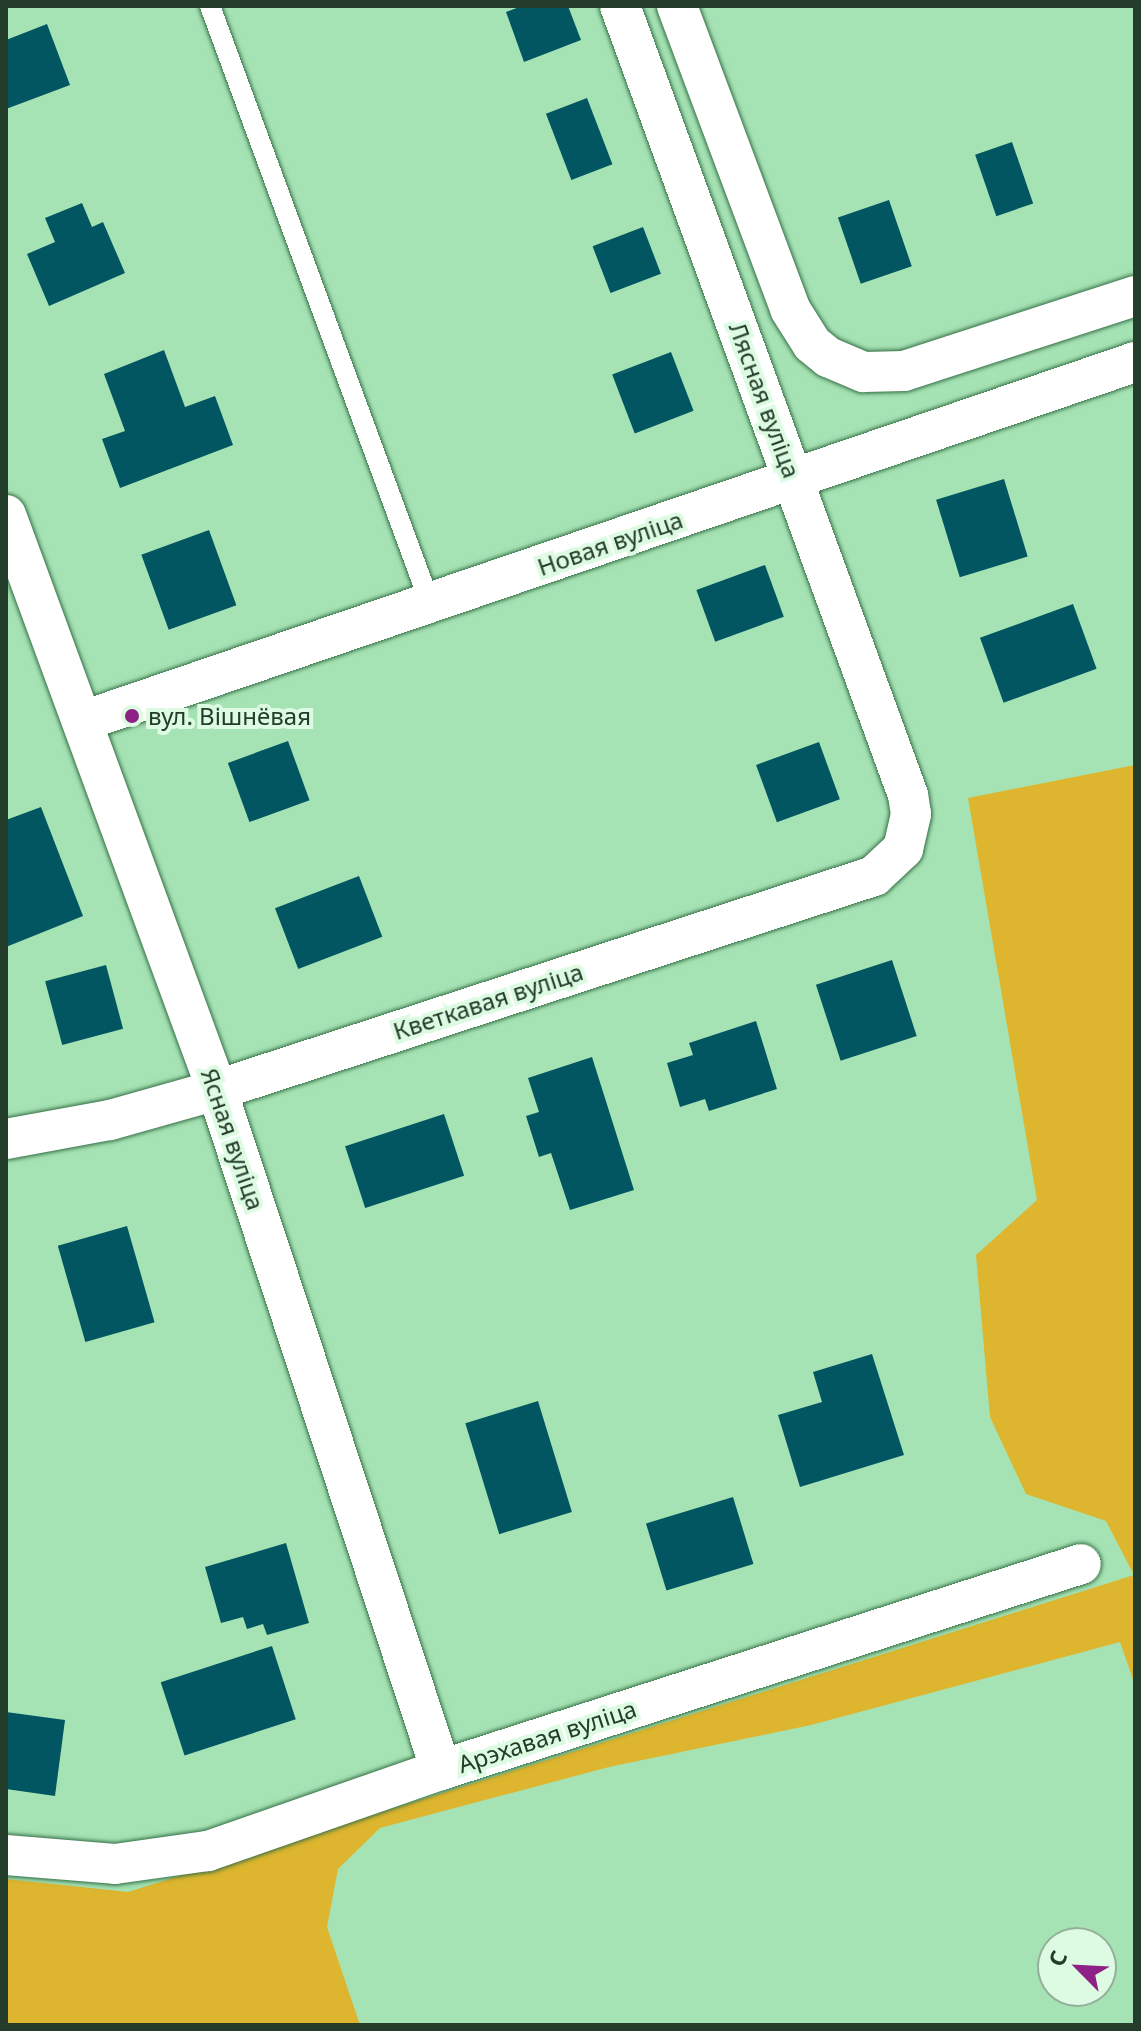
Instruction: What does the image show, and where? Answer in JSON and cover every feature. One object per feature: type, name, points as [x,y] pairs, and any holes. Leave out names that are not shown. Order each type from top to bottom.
[{"type":"street","name":"Лясная вуліца","points":[[620,6],[908,795]]},
{"type":"street","points":[[677,6],[800,328],[812,344],[845,366],[885,374],[904,371],[1135,296]]},
{"type":"street","name":"Новая вуліца","points":[[83,721],[431,606],[1135,362]]},
{"type":"street","name":"Ясная вуліца","points":[[6,515],[217,1090],[441,1770]]},
{"type":"street","name":"Кветкавая вуліца","points":[[6,1139],[110,1120],[217,1090],[874,876],[903,849],[911,814],[908,795]]},
{"type":"street","name":"Арэхавая вуліца","points":[[6,1855],[115,1864],[162,1862],[258,1835],[441,1770],[1081,1564]]},
{"type":"lane","points":[[210,6],[431,606]]},
{"type":"shaded area","points":[[1135,765],[1135,1685],[1120,1642],[811,1725],[609,1767],[380,1828],[338,1869],[327,1927],[360,2025],[6,2025],[6,1879],[128,1892],[1134,1575],[1106,1521],[1026,1494],[990,1417],[976,1255],[1037,1200],[968,798]]},
{"type":"building","points":[[522,6],[568,6],[581,40],[524,62],[506,12]]},
{"type":"building","points":[[47,24],[70,85],[6,109],[6,40]]},
{"type":"building","points":[[587,98],[612,164],[571,180],[546,114]]},
{"type":"building","points":[[1012,142],[1033,203],[996,216],[975,155]]},
{"type":"building","points":[[889,200],[912,266],[861,284],[838,218]]},
{"type":"building","points":[[82,203],[92,227],[103,222],[125,273],[49,306],[27,254],[55,242],[45,218]]},
{"type":"building","points":[[643,227],[661,274],[611,293],[593,246]]},
{"type":"building","points":[[164,350],[185,407],[215,396],[233,445],[120,488],[102,439],[125,431],[104,374]]},
{"type":"building","points":[[671,352],[694,411],[635,433],[612,375]]},
{"type":"building","points":[[1004,479],[1028,556],[960,577],[936,500]]},
{"type":"building","points":[[209,530],[236,605],[169,630],[141,555]]},
{"type":"building","points":[[765,565],[784,617],[715,642],[696,590]]},
{"type":"building","points":[[1073,604],[1097,669],[1004,703],[980,638]]},
{"type":"building","points":[[288,741],[310,800],[249,822],[228,763]]},
{"type":"building","points":[[819,742],[840,799],[777,822],[756,765]]},
{"type":"building","points":[[41,807],[83,916],[6,947],[6,820]]},
{"type":"building","points":[[359,876],[382,937],[298,969],[275,908]]},
{"type":"building","points":[[892,960],[917,1036],[841,1061],[816,985]]},
{"type":"building","points":[[106,965],[123,1029],[62,1045],[45,981]]},
{"type":"building","points":[[756,1021],[777,1089],[709,1111],[705,1099],[680,1107],[667,1063],[693,1055],[689,1043]]},
{"type":"building","points":[[592,1057],[634,1190],[570,1210],[551,1153],[539,1157],[526,1116],[539,1112],[528,1078]]},
{"type":"building","points":[[444,1114],[464,1176],[365,1208],[345,1146]]},
{"type":"building","points":[[127,1226],[155,1322],[85,1342],[58,1246]]},
{"type":"building","points":[[872,1354],[904,1455],[800,1487],[778,1415],[822,1402],[813,1372]]},
{"type":"building","points":[[538,1401],[572,1512],[499,1534],[465,1423]]},
{"type":"building","points":[[733,1497],[753,1564],[666,1591],[646,1524]]},
{"type":"building","points":[[286,1543],[309,1623],[267,1635],[263,1624],[247,1629],[243,1617],[221,1623],[205,1567]]},
{"type":"building","points":[[272,1646],[296,1719],[185,1755],[161,1682]]},
{"type":"building","points":[[6,1712],[65,1720],[55,1796],[6,1789]]},
{"type":"place","name":"вул. Вішнёвая","points":[[132,716]]}]
